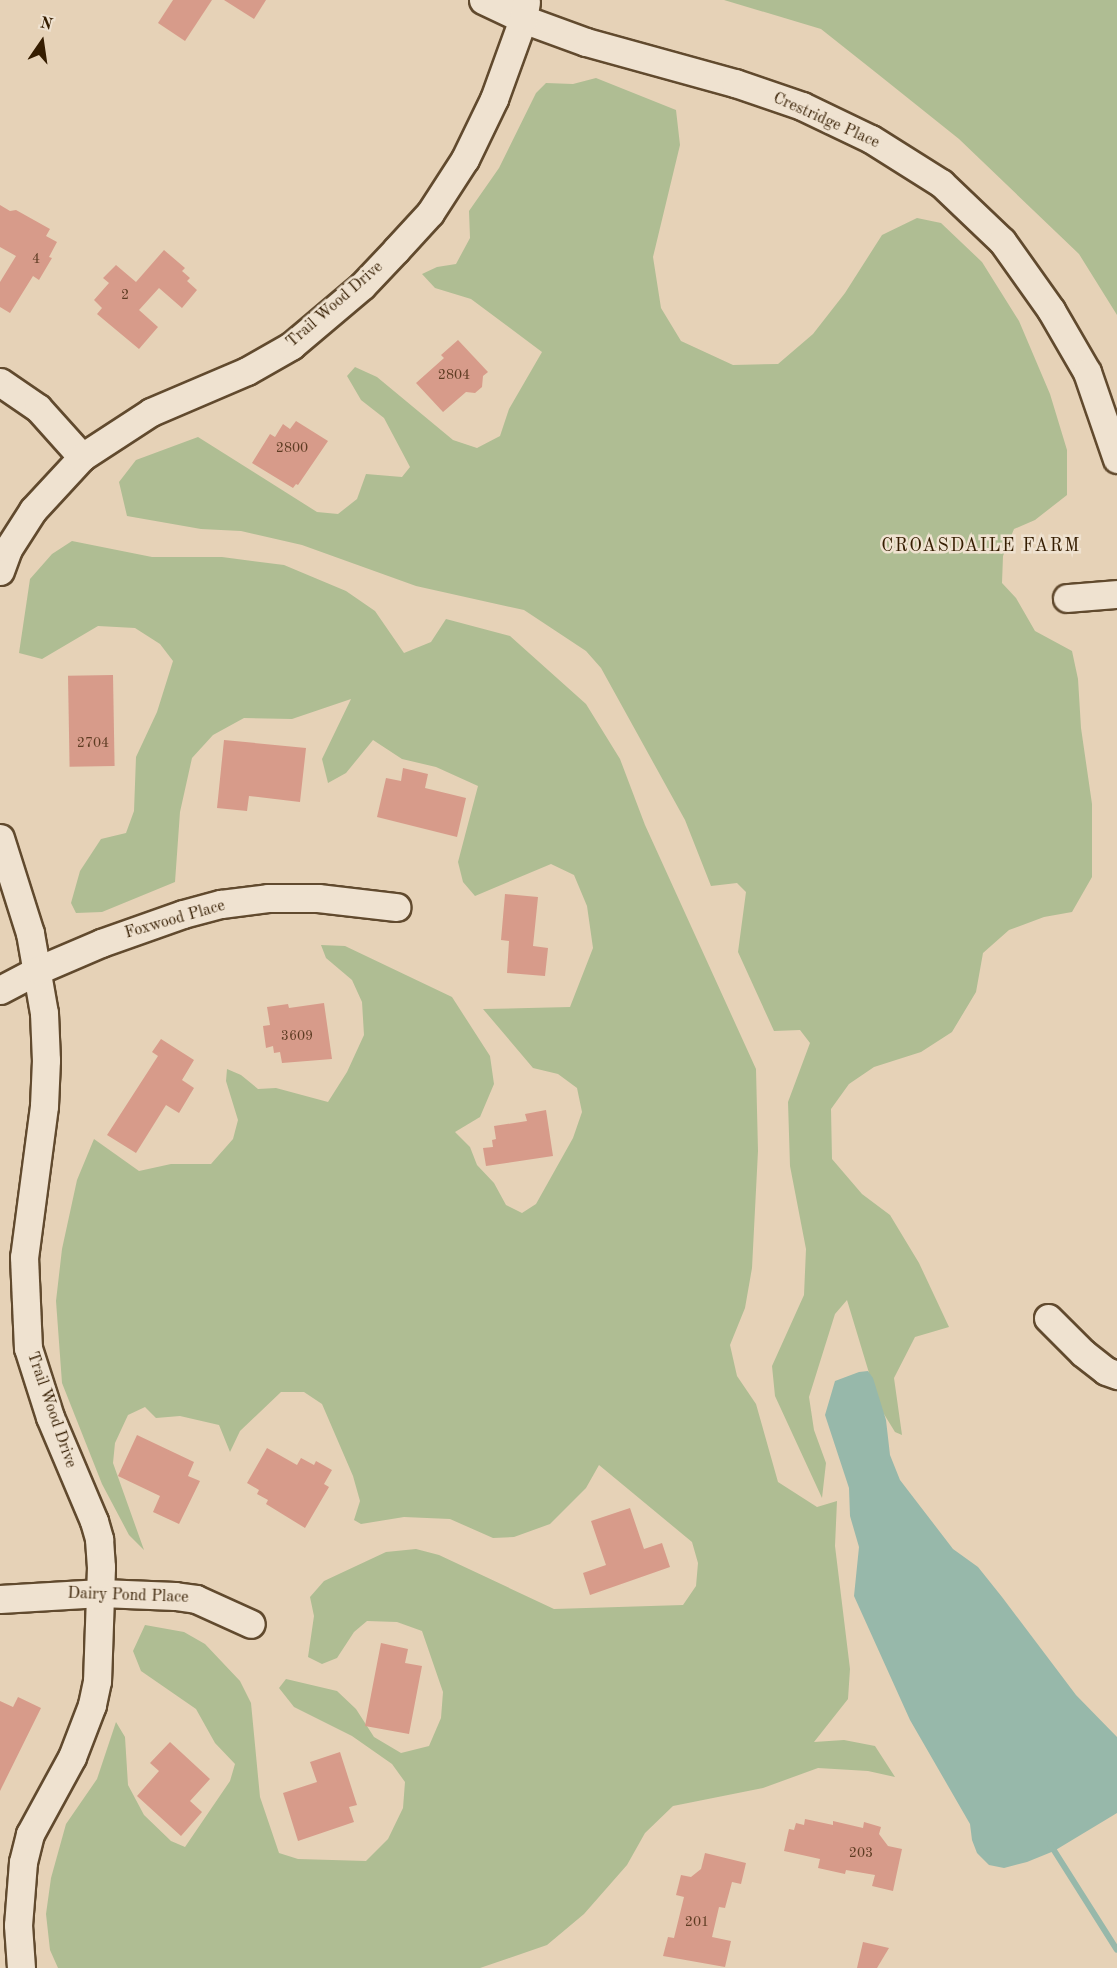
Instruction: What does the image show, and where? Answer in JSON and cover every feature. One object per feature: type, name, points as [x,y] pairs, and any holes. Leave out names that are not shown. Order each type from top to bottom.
[{"type":"street","name":"Crestridge Place","points":[[483,0],[525,10],[586,42],[735,83],[802,106],[871,139],[941,183],[1002,241],[1051,310],[1087,372],[1117,459]]},
{"type":"street","name":"Trail Wood Drive","points":[[0,571],[8,549],[33,510],[82,458],[151,412],[268,361],[316,327],[362,285],[430,213],[465,159],[494,99],[525,10]]},
{"type":"street","points":[[0,382],[38,408],[82,458]]},
{"type":"street","points":[[1067,598],[1117,594]]},
{"type":"street","name":"Trail Wood Drive","points":[[0,838],[30,933],[38,969],[46,1060],[37,1174],[24,1257],[28,1348],[50,1417],[96,1530],[101,1593],[97,1681],[92,1705],[72,1757],[30,1834],[23,1862],[18,1925],[21,1968]]},
{"type":"street","name":"Foxwood Place","points":[[0,990],[38,969],[101,943],[183,914],[222,904],[268,898],[318,897],[396,907]]},
{"type":"street","points":[[1048,1318],[1083,1353],[1106,1371],[1117,1375]]},
{"type":"street","name":"Dairy Pond Place","points":[[0,1599],[101,1593],[196,1599],[251,1624]]},
{"type":"shaded area","points":[[724,0],[1117,0],[1117,315],[1079,254],[959,139],[821,29]]},
{"type":"shaded area","points":[[596,78],[676,110],[680,145],[653,257],[661,308],[681,341],[733,365],[778,364],[813,334],[845,293],[882,235],[917,218],[941,223],[982,262],[1019,321],[1050,394],[1067,450],[1067,495],[1035,520],[1014,529],[1003,556],[1002,583],[1016,598],[1035,631],[1072,651],[1078,679],[1081,728],[1092,804],[1092,877],[1072,912],[1044,917],[1009,930],[983,953],[976,992],[952,1032],[921,1052],[874,1067],[849,1084],[831,1109],[832,1159],[862,1194],[890,1215],[919,1263],[949,1327],[915,1337],[894,1378],[902,1435],[895,1432],[879,1406],[847,1300],[835,1314],[809,1397],[814,1430],[826,1463],[822,1498],[775,1396],[772,1366],[804,1295],[806,1249],[790,1166],[788,1102],[810,1043],[800,1030],[774,1031],[738,952],[746,892],[737,883],[711,886],[685,820],[601,668],[586,651],[524,610],[416,586],[302,545],[241,531],[201,529],[127,516],[119,482],[136,460],[198,437],[317,512],[338,514],[357,499],[366,474],[402,477],[410,467],[384,418],[361,400],[347,376],[355,367],[377,377],[453,440],[477,448],[500,436],[509,409],[542,352],[471,299],[435,288],[422,274],[437,267],[456,264],[470,238],[469,211],[499,168],[536,93],[546,83],[573,84]]},
{"type":"shaded area","points":[[72,541],[152,557],[222,557],[284,565],[346,591],[375,611],[404,653],[431,642],[446,619],[510,636],[586,704],[620,759],[645,825],[756,1069],[758,1151],[752,1268],[745,1308],[730,1345],[737,1376],[756,1404],[778,1482],[817,1507],[837,1501],[835,1546],[850,1669],[848,1699],[814,1742],[844,1740],[875,1746],[895,1777],[868,1771],[818,1768],[763,1788],[673,1806],[645,1833],[627,1865],[584,1914],[547,1945],[480,1968],[58,1968],[50,1950],[46,1914],[51,1878],[66,1824],[97,1779],[116,1722],[125,1737],[128,1785],[144,1815],[171,1841],[185,1847],[230,1781],[235,1764],[215,1743],[196,1709],[141,1671],[133,1651],[145,1625],[184,1632],[205,1644],[240,1681],[251,1703],[260,1797],[279,1853],[298,1859],[366,1861],[388,1839],[403,1808],[405,1782],[392,1764],[352,1736],[294,1707],[279,1688],[286,1679],[337,1691],[356,1709],[374,1737],[401,1753],[429,1746],[441,1718],[443,1692],[422,1631],[397,1622],[367,1621],[354,1632],[337,1658],[322,1664],[308,1657],[314,1616],[310,1597],[324,1581],[386,1552],[416,1549],[439,1555],[554,1609],[683,1605],[696,1586],[698,1563],[692,1542],[599,1465],[586,1488],[550,1524],[514,1537],[493,1538],[450,1519],[404,1517],[361,1524],[354,1520],[360,1501],[353,1476],[322,1404],[304,1392],[281,1392],[240,1431],[230,1452],[219,1425],[180,1416],[156,1418],[145,1407],[128,1415],[115,1443],[113,1463],[144,1550],[129,1535],[102,1484],[62,1383],[56,1301],[62,1249],[77,1180],[94,1139],[139,1171],[171,1164],[211,1164],[233,1139],[238,1120],[226,1081],[227,1069],[241,1075],[258,1089],[276,1088],[328,1102],[347,1072],[364,1035],[362,1002],[352,980],[326,958],[321,945],[345,946],[452,997],[490,1056],[494,1084],[480,1117],[455,1132],[470,1147],[477,1165],[494,1183],[506,1205],[522,1213],[536,1204],[573,1138],[582,1112],[577,1088],[558,1074],[533,1068],[483,1009],[570,1007],[593,948],[587,906],[574,875],[551,864],[475,896],[463,882],[458,862],[478,786],[436,767],[402,759],[373,740],[346,773],[328,783],[322,759],[351,699],[292,719],[244,718],[213,735],[192,758],[180,812],[175,882],[102,912],[76,913],[71,903],[80,871],[101,839],[126,833],[134,811],[136,757],[157,712],[173,661],[160,644],[135,628],[98,626],[42,659],[19,653],[30,579],[52,554]]},
{"type":"shaded area","points":[[868,1371],[873,1378],[886,1420],[890,1455],[900,1480],[953,1549],[978,1567],[1076,1695],[1117,1737],[1117,1813],[1054,1851],[1027,1862],[1004,1868],[989,1865],[977,1853],[972,1840],[970,1824],[910,1720],[854,1596],[859,1547],[850,1516],[849,1488],[825,1415],[835,1381]]},
{"type":"building","points":[[173,0],[212,0],[185,41],[158,23]]},
{"type":"building","points":[[224,0],[266,0],[254,19]]},
{"type":"building","points":[[0,205],[10,211],[16,210],[50,229],[46,236],[57,242],[49,257],[52,258],[39,280],[33,276],[10,313],[0,307],[0,282],[16,256],[0,247]]},
{"type":"building","points":[[164,250],[185,268],[182,271],[190,278],[187,281],[197,290],[182,308],[159,288],[139,310],[158,327],[139,349],[97,314],[102,308],[94,300],[109,283],[103,278],[116,265],[136,282]]},
{"type":"building","points":[[458,340],[488,372],[483,376],[482,387],[475,393],[466,392],[443,412],[416,383],[444,358],[441,355]]},
{"type":"building","points":[[296,421],[328,441],[298,485],[296,484],[293,488],[252,463],[270,434],[275,437],[283,424],[290,429]]},
{"type":"building","points":[[113,675],[115,766],[70,767],[68,676]]},
{"type":"building","points":[[224,740],[306,748],[300,802],[249,796],[247,811],[217,808]]},
{"type":"building","points":[[403,768],[428,774],[425,788],[466,798],[457,837],[377,817],[386,778],[401,781]]},
{"type":"building","points":[[505,894],[538,897],[533,946],[548,948],[545,976],[507,973],[509,941],[501,940]]},
{"type":"building","points":[[324,1003],[332,1059],[282,1063],[280,1052],[274,1053],[273,1046],[266,1048],[263,1026],[270,1025],[267,1007],[288,1004],[289,1008]]},
{"type":"building","points":[[161,1039],[194,1060],[182,1080],[194,1088],[179,1113],[166,1105],[136,1153],[107,1135],[158,1056],[152,1052]]},
{"type":"building","points":[[546,1110],[553,1156],[486,1166],[483,1148],[493,1147],[492,1140],[496,1139],[494,1126],[527,1121],[525,1114]]},
{"type":"building","points":[[137,1435],[194,1462],[188,1476],[200,1481],[179,1524],[153,1512],[160,1496],[118,1476]]},
{"type":"building","points":[[267,1448],[297,1465],[301,1458],[314,1465],[316,1461],[332,1470],[324,1484],[329,1487],[305,1528],[266,1504],[268,1500],[257,1494],[259,1490],[247,1483]]},
{"type":"building","points":[[630,1508],[644,1549],[662,1543],[670,1567],[590,1595],[583,1573],[606,1565],[591,1521]]},
{"type":"building","points":[[381,1643],[408,1649],[405,1663],[422,1666],[409,1734],[365,1726]]},
{"type":"building","points":[[18,1697],[41,1708],[0,1791],[0,1701],[13,1707]]},
{"type":"building","points":[[170,1742],[210,1779],[190,1801],[202,1812],[181,1836],[137,1796],[159,1771],[150,1763]]},
{"type":"building","points":[[340,1752],[357,1805],[349,1807],[354,1822],[298,1841],[283,1793],[317,1782],[310,1762]]},
{"type":"building","points":[[805,1819],[833,1825],[833,1821],[863,1828],[864,1822],[881,1827],[879,1834],[888,1846],[902,1849],[893,1891],[872,1886],[875,1875],[846,1870],[845,1874],[818,1868],[820,1859],[784,1851],[789,1829],[794,1830],[796,1823],[804,1825]]},
{"type":"building","points":[[705,1853],[746,1863],[741,1884],[732,1882],[725,1908],[719,1907],[712,1937],[731,1941],[725,1967],[663,1956],[668,1937],[674,1938],[684,1897],[676,1895],[681,1875],[691,1877],[701,1869]]},
{"type":"building","points":[[863,1942],[889,1948],[877,1968],[857,1968]]},
{"type":"waterway","points":[[1050,1844],[1117,1950]]},
{"type":"district","name":"CROASDAILE FARM","points":[[981,546]]}]
